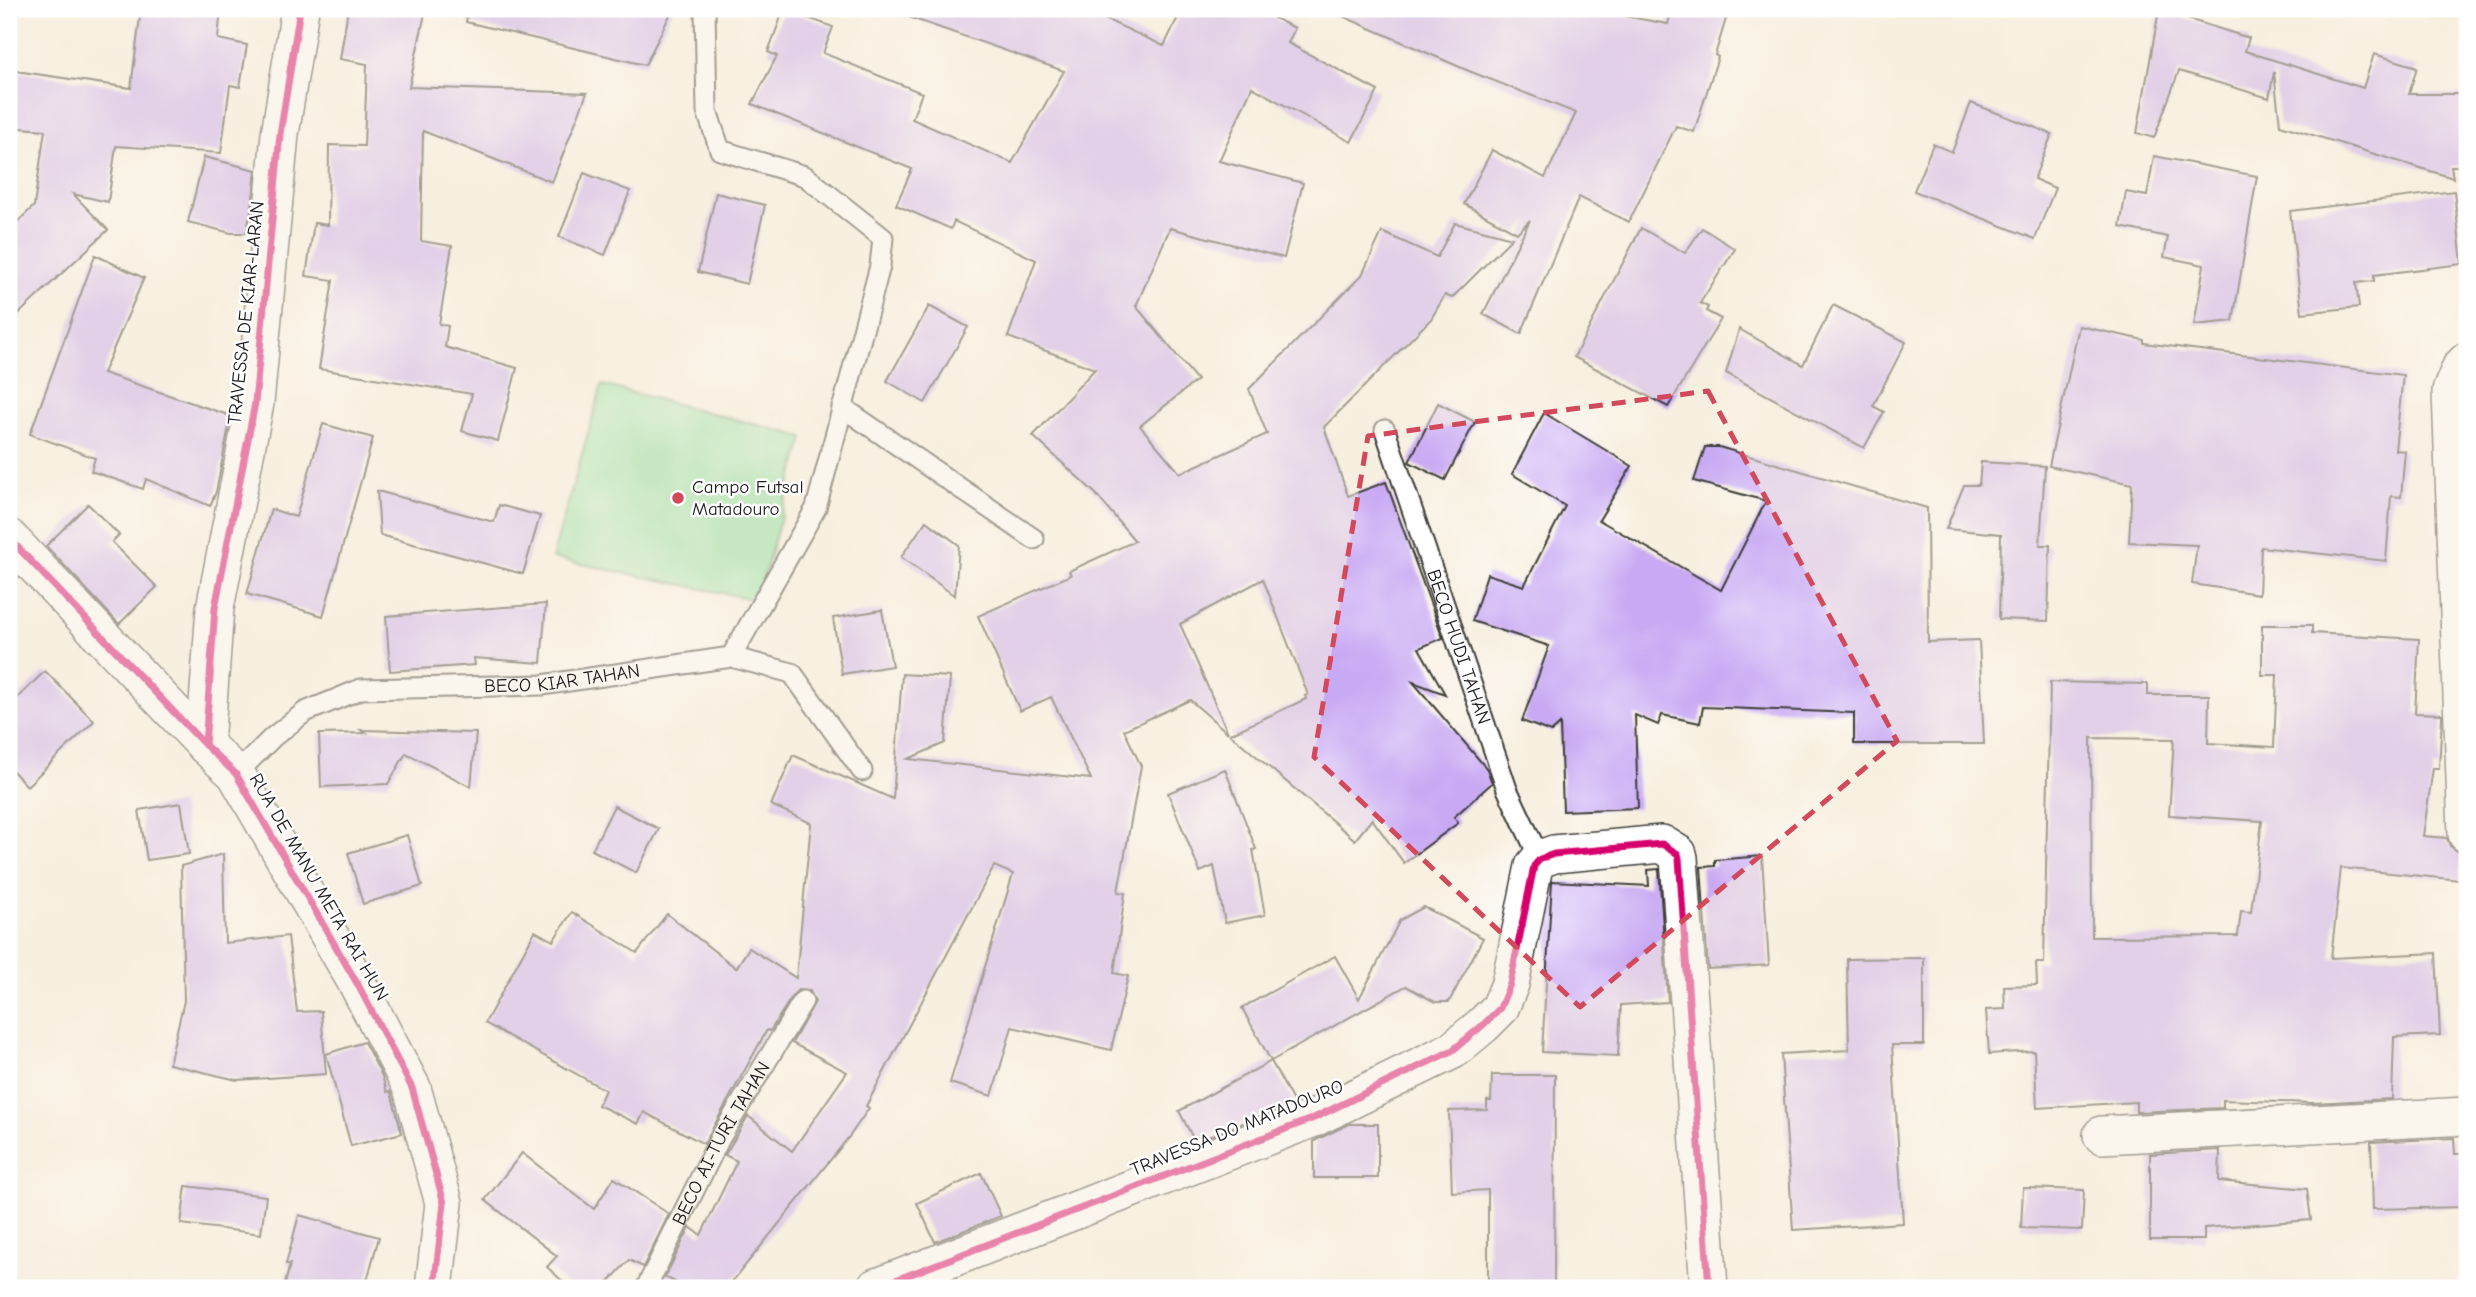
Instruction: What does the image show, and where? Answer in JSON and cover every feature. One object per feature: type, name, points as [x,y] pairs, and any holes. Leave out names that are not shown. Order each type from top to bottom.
[{"type":"street","name":"TRAVESSA DE KIAR-LARAN","points":[[205,745],[215,608],[255,403],[280,134],[300,9]]},
{"type":"street","points":[[2467,360],[2461,367],[2451,391],[2467,834]]},
{"type":"street","name":"RUA DE MANU META RAI HUN","points":[[9,538],[205,745],[236,774],[358,985],[412,1087],[444,1203],[434,1288]]},
{"type":"street","points":[[1540,859],[1554,854],[1662,844],[1678,854],[1709,1288]]},
{"type":"street","name":"TRAVESSA DO MATADOURO","points":[[875,1288],[1314,1118],[1453,1050],[1500,1008],[1510,984],[1534,866],[1540,859]]},
{"type":"street","points":[[2102,1135],[2467,1116]]},
{"type":"lane","points":[[705,9],[707,111],[720,150],[804,176],[883,238],[880,266],[816,508],[731,657]]},
{"type":"lane","points":[[842,407],[1034,539]]},
{"type":"lane","name":"BECO HUDI TAHAN","points":[[1385,430],[1507,789],[1540,859]]},
{"type":"lane","name":"BECO KIAR TAHAN","points":[[236,774],[273,737],[305,712],[361,689],[542,685],[731,657],[792,673],[862,771]]},
{"type":"lane","name":"BECO AI-TURI TAHAN","points":[[646,1288],[720,1138],[803,1001]]},
{"type":"highlighted area","points":[[1708,391],[1897,741],[1580,1007],[1314,757],[1368,436]]},
{"type":"green space","name":"Campo Futsal Matadouro","points":[[602,385],[804,437],[757,600],[552,558]]},
{"type":"building","points":[[141,9],[221,9],[218,39],[247,45],[240,87],[230,85],[221,153],[116,146],[108,202],[73,194],[108,230],[9,323],[9,230],[34,206],[45,130],[9,127],[9,70],[131,88]]},
{"type":"building","points":[[348,9],[426,9],[409,87],[587,93],[552,182],[423,131],[421,241],[452,246],[439,324],[448,326],[445,347],[517,368],[498,441],[462,431],[472,394],[319,369],[333,280],[306,276],[314,223],[328,225],[329,145],[364,146],[367,64],[340,59]]},
{"type":"building","points":[[468,9],[673,9],[645,65],[466,22]]},
{"type":"building","points":[[784,9],[833,27],[823,53],[922,93],[912,119],[1012,163],[1064,71],[900,14],[900,9],[1083,9],[1164,46],[1182,9],[1255,9],[1295,28],[1288,43],[1378,91],[1351,142],[1252,87],[1219,161],[1303,183],[1284,258],[1170,228],[1136,306],[1197,380],[1140,426],[1180,473],[1267,434],[1249,389],[1362,275],[1382,232],[1437,257],[1455,223],[1512,238],[1452,298],[1445,295],[1431,319],[1324,427],[1348,496],[1386,482],[1443,638],[1419,648],[1445,694],[1413,682],[1487,769],[1492,783],[1454,817],[1458,823],[1404,863],[1372,819],[1355,840],[1230,734],[1306,699],[1305,696],[1308,695],[1263,579],[1180,624],[1228,733],[1190,700],[1124,730],[1141,766],[1118,892],[1125,893],[1114,973],[1128,976],[1111,1050],[1012,1027],[992,1096],[950,1083],[1013,874],[994,866],[866,1106],[869,1108],[849,1137],[727,1288],[687,1288],[665,1277],[690,1227],[701,1235],[737,1161],[725,1155],[748,1116],[792,1151],[847,1072],[792,1043],[815,1002],[810,991],[798,990],[770,1031],[767,1030],[704,1144],[644,1112],[638,1124],[598,1105],[605,1090],[485,1023],[535,931],[553,941],[572,912],[637,953],[667,914],[736,968],[749,948],[796,978],[811,823],[771,805],[793,755],[893,799],[902,674],[950,677],[945,743],[908,759],[1091,779],[1051,697],[1020,711],[978,616],[1071,575],[1069,571],[1135,541],[1095,493],[1033,436],[1095,369],[1008,337],[1036,260],[954,221],[951,229],[896,205],[912,169],[752,104],[777,56],[768,52]]},
{"type":"building","points":[[1326,9],[1586,9],[1668,24],[1672,9],[1729,9],[1715,55],[1718,57],[1694,132],[1676,126],[1629,222],[1579,197],[1521,334],[1483,314],[1530,220],[1517,233],[1464,204],[1492,150],[1545,178],[1576,113],[1469,71]]},
{"type":"building","points":[[2159,10],[2249,38],[2245,51],[2363,88],[2374,54],[2417,67],[2409,94],[2467,94],[2467,166],[2451,166],[2453,178],[2280,125],[2274,72],[2269,98],[2179,71],[2154,138],[2137,133]]},
{"type":"building","points":[[1971,103],[2052,134],[2034,179],[2055,188],[2035,239],[1914,191],[1933,144],[1952,152]]},
{"type":"building","points":[[2154,156],[2257,176],[2233,321],[2194,325],[2204,265],[2164,257],[2168,237],[2120,227],[2126,192],[2147,196]]},
{"type":"building","points":[[204,157],[256,170],[246,233],[231,233],[188,222]]},
{"type":"building","points":[[584,173],[630,191],[605,255],[559,237]]},
{"type":"building","points":[[2454,191],[2462,264],[2374,275],[2374,281],[2356,283],[2359,307],[2302,313],[2290,211]]},
{"type":"building","points":[[716,193],[765,205],[747,284],[698,272]]},
{"type":"building","points":[[1641,228],[1685,253],[1702,228],[1735,249],[1700,303],[1708,307],[1706,311],[1721,319],[1668,407],[1574,357]]},
{"type":"building","points":[[95,255],[144,278],[103,373],[231,416],[216,492],[210,506],[146,479],[143,489],[91,471],[95,458],[30,434]]},
{"type":"building","points":[[1833,305],[1906,342],[1873,406],[1884,412],[1864,448],[1726,373],[1739,329],[1803,365]]},
{"type":"building","points":[[929,306],[968,327],[925,403],[887,381]]},
{"type":"building","points":[[2079,326],[2144,340],[2144,343],[2403,375],[2395,450],[2405,451],[2401,497],[2391,496],[2386,561],[2261,547],[2259,594],[2192,584],[2197,545],[2129,542],[2132,484],[2049,466]]},
{"type":"building","points":[[1438,403],[1475,422],[1445,480],[1409,462]]},
{"type":"building","points":[[1544,413],[1632,466],[1599,520],[1721,590],[1766,501],[1694,481],[1705,447],[1719,447],[1927,508],[1928,642],[1979,640],[1984,744],[1854,744],[1854,713],[1703,707],[1700,723],[1662,715],[1658,725],[1635,715],[1638,808],[1563,811],[1560,724],[1551,732],[1522,721],[1549,646],[1472,621],[1487,574],[1524,586],[1565,506],[1512,474]]},
{"type":"building","points":[[323,424],[373,438],[323,616],[247,594],[271,509],[296,517]]},
{"type":"building","points":[[1981,462],[2045,466],[2040,545],[2050,545],[2048,621],[1999,619],[2001,534],[1946,529],[1964,485],[1979,485]]},
{"type":"building","points":[[377,491],[494,522],[499,505],[540,516],[523,574],[380,535]]},
{"type":"building","points":[[88,504],[119,535],[112,542],[157,587],[119,624],[46,546]]},
{"type":"building","points":[[926,521],[959,545],[955,596],[901,557]]},
{"type":"building","points":[[546,604],[541,663],[474,658],[475,665],[390,671],[386,616]]},
{"type":"building","points":[[882,610],[892,666],[842,674],[833,618]]},
{"type":"building","points":[[2262,625],[2312,625],[2312,633],[2419,639],[2415,713],[2442,714],[2439,768],[2433,768],[2423,836],[2447,838],[2450,846],[2462,854],[2460,880],[2341,868],[2331,958],[2436,953],[2440,1035],[2394,1037],[2392,1099],[2312,1103],[2223,1100],[2223,1108],[2136,1112],[2136,1102],[2037,1108],[2034,1051],[1989,1054],[1986,1010],[2005,1009],[2004,986],[2037,985],[2036,963],[2044,963],[2050,682],[2148,684],[2148,695],[2209,695],[2208,743],[2274,747],[2277,675],[2262,675]],"holes":[[[2091,738],[2174,739],[2169,815],[2262,821],[2251,912],[2241,911],[2238,936],[2092,937]]]},
{"type":"building","points":[[45,671],[94,721],[27,786],[9,767],[9,706]]},
{"type":"building","points":[[361,730],[476,733],[471,787],[406,753],[388,784],[321,787],[319,734],[366,733]]},
{"type":"building","points":[[1225,769],[1256,849],[1253,850],[1265,915],[1225,923],[1214,866],[1200,872],[1168,793]]},
{"type":"building","points":[[181,803],[189,854],[147,860],[139,810]]},
{"type":"building","points":[[614,806],[659,829],[636,873],[592,850]]},
{"type":"building","points":[[407,835],[422,886],[363,904],[348,853]]},
{"type":"building","points":[[223,854],[225,943],[288,936],[297,1012],[321,1011],[326,1074],[237,1080],[169,1064],[184,1001],[181,866]]},
{"type":"building","points":[[1762,856],[1769,965],[1708,969],[1701,867],[1715,866],[1715,860]]},
{"type":"building","points":[[1659,869],[1668,1002],[1621,1005],[1618,1056],[1542,1052],[1552,881],[1649,886],[1648,870]]},
{"type":"building","points":[[1424,907],[1483,938],[1449,1002],[1435,1002],[1406,986],[1271,1061],[1242,1008],[1335,956],[1359,999],[1400,920]]},
{"type":"building","points":[[1924,958],[1924,1045],[1892,1045],[1903,1223],[1793,1230],[1781,1054],[1849,1050],[1847,959]]},
{"type":"building","points":[[364,1042],[382,1076],[387,1092],[390,1091],[402,1133],[351,1146],[326,1054]]},
{"type":"building","points":[[1271,1061],[1294,1103],[1195,1142],[1179,1111]]},
{"type":"building","points":[[1492,1075],[1555,1075],[1554,1288],[1488,1288],[1488,1190],[1452,1192],[1449,1111],[1487,1110],[1487,1101],[1491,1101]]},
{"type":"building","points":[[1349,1124],[1378,1124],[1378,1178],[1314,1178],[1314,1141]]},
{"type":"building","points":[[2454,1138],[2455,1154],[2467,1154],[2467,1207],[2373,1209],[2371,1142]]},
{"type":"building","points":[[2220,1150],[2219,1181],[2307,1189],[2311,1220],[2204,1228],[2204,1240],[2150,1240],[2150,1154]]},
{"type":"building","points":[[522,1153],[594,1209],[614,1178],[669,1214],[643,1267],[629,1260],[603,1288],[570,1288],[547,1267],[557,1256],[485,1200]]},
{"type":"building","points":[[981,1173],[1001,1216],[935,1242],[917,1203]]},
{"type":"building","points":[[186,1186],[266,1196],[261,1234],[181,1224]]},
{"type":"building","points":[[2023,1188],[2084,1190],[2082,1230],[2021,1228]]},
{"type":"building","points":[[299,1215],[379,1237],[365,1288],[284,1288],[290,1264],[286,1264]]},
{"type":"cycle path","points":[[205,745],[215,608],[255,403],[280,134],[300,9]]},
{"type":"cycle path","points":[[9,538],[205,745],[236,774],[358,985],[412,1088],[444,1203],[434,1288]]},
{"type":"cycle path","points":[[875,1288],[1314,1118],[1453,1050],[1500,1008],[1510,984],[1534,866],[1540,859],[1554,854],[1662,844],[1678,854],[1679,858],[1709,1288]]},
{"type":"place","name":"Campo Futsal Matadouro","points":[[678,498]]}]
